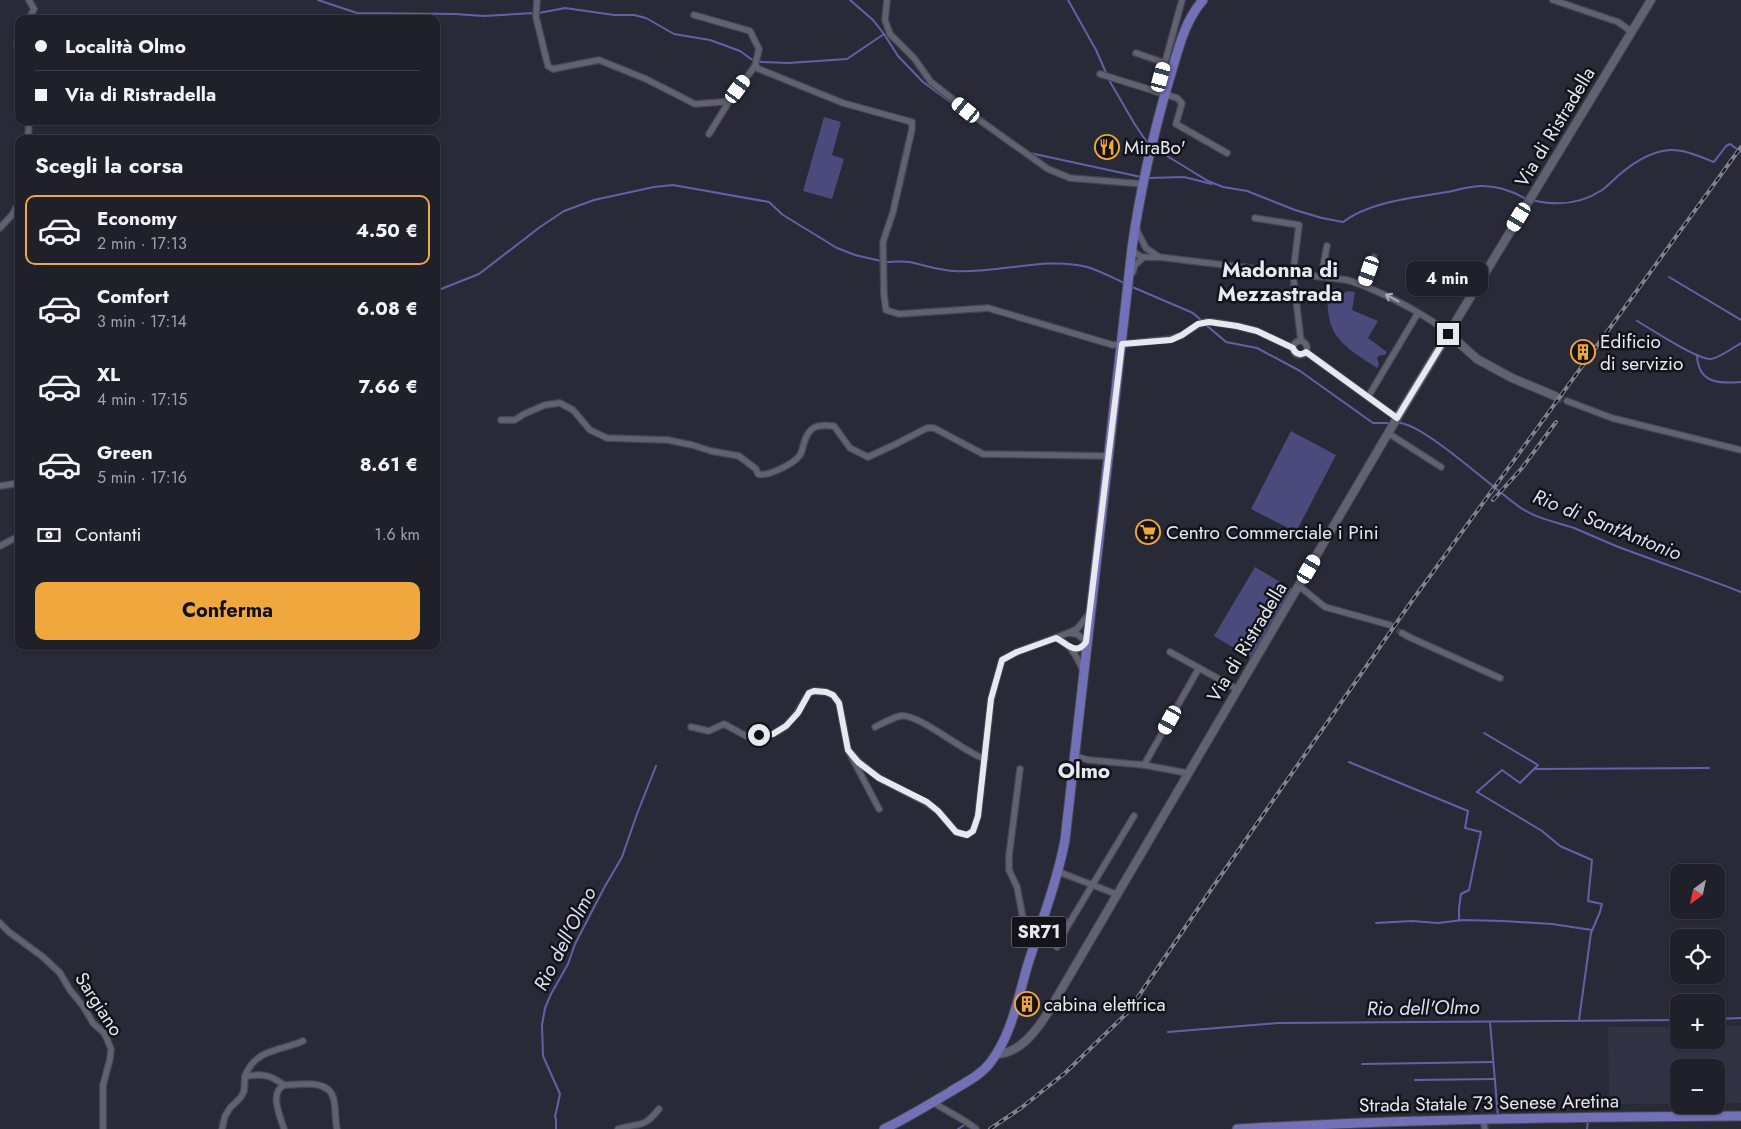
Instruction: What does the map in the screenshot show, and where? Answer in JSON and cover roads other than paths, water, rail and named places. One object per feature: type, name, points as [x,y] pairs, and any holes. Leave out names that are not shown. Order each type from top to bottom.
[{"type":"main road","name":"SR71","points":[[884,1129],[910,1117],[976,1076],[997,1054],[1008,1031],[1059,872],[1065,840],[1086,642],[1135,226],[1161,93],[1186,26],[1203,0]]},
{"type":"main road","points":[[1712,1116],[1741,1111]]},
{"type":"main road","name":"Strada Statale 73 Senese Aretina","points":[[1237,1129],[1741,1116]]},
{"type":"street","points":[[30,0],[34,9],[31,15]]},
{"type":"street","points":[[537,0],[536,17],[548,66],[553,69],[599,60],[646,79],[695,104],[730,100]]},
{"type":"street","points":[[887,0],[885,20],[890,34],[914,58],[931,82],[978,120],[1048,168],[1070,178],[1142,184]]},
{"type":"street","points":[[1161,93],[1165,63],[1182,0]]},
{"type":"street","points":[[1553,0],[1618,22],[1632,32]]},
{"type":"street","name":"Via di Ristradella","points":[[997,1054],[1004,1054],[1021,1045],[1039,1026],[1397,418],[1651,0]]},
{"type":"street","points":[[694,15],[750,31],[759,49],[755,66],[708,134]]},
{"type":"street","points":[[1136,53],[1165,63]]},
{"type":"street","points":[[755,66],[843,103],[912,122],[893,212],[883,242],[886,310],[899,314],[988,308],[1113,345],[1171,340],[1198,324],[1209,322],[1257,331],[1293,348],[1294,352],[1298,354],[1306,352]]},
{"type":"street","points":[[1100,74],[1177,98],[1182,103],[1176,124],[1227,152]]},
{"type":"street","points":[[0,228],[15,209]]},
{"type":"street","points":[[1255,218],[1299,225],[1293,274],[1301,341],[1306,345],[1306,352]]},
{"type":"street","points":[[1135,226],[1146,248],[1159,257]]},
{"type":"street","points":[[1321,277],[1327,246]]},
{"type":"street","points":[[1132,248],[1135,254],[1143,258],[1159,257],[1347,280],[1364,285],[1438,324],[1477,358],[1512,378],[1555,396]]},
{"type":"street","points":[[1132,248],[1146,248]]},
{"type":"street","points":[[1128,279],[1131,278],[1135,265],[1143,258]]},
{"type":"street","points":[[1364,285],[1374,258]]},
{"type":"street","points":[[1368,396],[1418,313]]},
{"type":"street","points":[[1293,348],[1296,342],[1301,341]]},
{"type":"street","points":[[1306,352],[1397,418]]},
{"type":"street","points":[[1567,401],[1612,418],[1741,450]]},
{"type":"street","points":[[501,420],[515,420],[545,405],[560,403],[573,410],[590,430],[607,438],[668,440],[739,456],[756,469],[758,474],[762,475],[777,471],[796,459],[800,455],[811,428],[819,426],[834,426],[850,448],[868,456],[927,428],[934,428],[984,454],[1108,456]]},
{"type":"street","points":[[1388,434],[1441,468]]},
{"type":"street","points":[[0,486],[15,484]]},
{"type":"street","points":[[0,546],[15,538]]},
{"type":"street","points":[[1299,586],[1326,607],[1390,625]]},
{"type":"street","points":[[848,750],[858,762],[879,778],[927,802],[938,811],[956,832],[967,835],[973,831],[976,825],[991,699],[1002,660],[1017,652],[1077,629],[1090,613]]},
{"type":"street","points":[[1068,633],[1077,634],[1086,642],[1079,649],[1072,648]]},
{"type":"street","points":[[1402,633],[1500,678]]},
{"type":"street","points":[[1056,638],[1072,648],[1083,670]]},
{"type":"street","points":[[1170,652],[1237,689]]},
{"type":"street","points":[[1144,766],[1199,668]]},
{"type":"street","points":[[691,727],[709,731],[724,724],[746,736],[773,734],[786,726],[798,713],[809,693],[814,691],[833,695],[839,703],[848,750],[879,809]]},
{"type":"street","points":[[875,727],[901,715],[920,720],[974,756],[984,759]]},
{"type":"street","points":[[1074,756],[1089,760],[1187,773]]},
{"type":"street","points":[[1020,769],[1009,856],[1009,870],[1017,887],[1025,929],[1035,942]]},
{"type":"street","points":[[1057,947],[1067,927],[1134,816]]},
{"type":"street","points":[[1059,872],[1116,894]]},
{"type":"street","name":"Sargiano","points":[[0,923],[9,932],[44,957],[60,973],[93,1023],[104,1033],[107,1039],[111,1049],[103,1085],[103,1129]]},
{"type":"street","points":[[222,1129],[225,1116],[244,1091],[245,1076],[254,1059],[272,1050],[303,1041]]},
{"type":"street","points":[[245,1076],[264,1074],[284,1085]]},
{"type":"street","points":[[284,1129],[276,1098],[276,1092],[279,1088],[284,1085],[320,1084],[330,1090],[333,1097],[337,1129]]},
{"type":"street","points":[[933,1102],[942,1109],[968,1122],[976,1129]]},
{"type":"street","points":[[618,1129],[644,1126],[650,1122],[659,1109]]},
{"type":"waterway","points":[[318,0],[357,13],[484,16],[534,13]]},
{"type":"waterway","points":[[850,0],[873,20],[898,56],[923,82],[1014,148]]},
{"type":"waterway","points":[[1068,0],[1096,50],[1107,75]]},
{"type":"waterway","points":[[539,13],[565,8],[614,15],[634,15],[646,18],[674,34],[710,40],[740,51],[751,59],[761,62],[788,63],[847,59],[884,34]]},
{"type":"waterway","points":[[1109,80],[1148,144]]},
{"type":"waterway","points":[[1532,200],[1559,203],[1586,198],[1602,190],[1637,162],[1663,151],[1681,151],[1714,162],[1726,146],[1730,144],[1741,152]]},
{"type":"waterway","points":[[1154,148],[1208,181],[1223,187],[1247,191],[1295,210],[1343,222],[1366,209],[1379,205],[1473,187],[1487,186],[1499,188],[1526,199]]},
{"type":"waterway","points":[[1030,153],[1141,177]]},
{"type":"waterway","points":[[1148,178],[1184,177],[1212,184]]},
{"type":"waterway","name":"Rio di Sant'Antonio","points":[[440,289],[479,274],[564,211],[594,200],[654,187],[673,185],[769,202],[783,215],[837,248],[855,255],[881,261]]},
{"type":"waterway","name":"Rio di Sant'Antonio","points":[[886,262],[909,262],[954,271],[987,270],[1038,264],[1071,264],[1087,267],[1126,284]]},
{"type":"waterway","points":[[1669,277],[1741,320]]},
{"type":"waterway","name":"Rio di Sant'Antonio","points":[[1130,286],[1193,313],[1202,321]]},
{"type":"waterway","points":[[1637,321],[1703,358],[1717,357],[1741,343]]},
{"type":"waterway","name":"Rio di Sant'Antonio","points":[[1205,324],[1226,342],[1257,348],[1300,371],[1373,423],[1390,423]]},
{"type":"waterway","points":[[1697,355],[1701,371],[1711,380],[1725,383],[1741,382]]},
{"type":"waterway","name":"Rio di Sant'Antonio","points":[[1398,423],[1409,425],[1424,433],[1527,512],[1741,592]]},
{"type":"waterway","points":[[1484,733],[1538,765],[1520,783],[1502,770],[1477,792],[1542,831],[1560,846],[1592,860],[1588,901],[1602,904],[1591,933],[1579,1020]]},
{"type":"waterway","points":[[1349,762],[1468,811],[1465,828],[1481,832],[1469,890],[1461,894],[1459,920]]},
{"type":"waterway","name":"Rio dell'Olmo","points":[[556,1129],[555,1117],[560,1094],[543,1056],[542,1025],[545,1008],[568,964],[575,944],[622,857],[656,766]]},
{"type":"waterway","points":[[1534,769],[1709,768]]},
{"type":"waterway","points":[[1376,923],[1412,921],[1438,923],[1463,920],[1503,921],[1552,924],[1592,930]]},
{"type":"waterway","name":"Rio dell'Olmo","points":[[1725,1019],[1741,1018]]},
{"type":"waterway","name":"Rio dell'Olmo","points":[[1168,1032],[1278,1023],[1670,1020]]},
{"type":"waterway","points":[[1490,1022],[1498,1117]]},
{"type":"waterway","points":[[1362,1064],[1493,1062]]},
{"type":"waterway","points":[[1415,1080],[1495,1079]]},
{"type":"waterway","points":[[1587,1129],[1588,1121]]},
{"type":"waterway","name":"Rio dell'Olmo","points":[[958,1129],[966,1124]]},
{"type":"tunnel","points":[[1555,396],[1567,401]]},
{"type":"tunnel","points":[[1390,625],[1402,633]]},
{"type":"railway","points":[[990,1129],[1021,1108],[1065,1073],[1127,1013],[1409,605],[1741,147]]},
{"type":"railway","points":[[1493,500],[1522,468],[1556,422]]},
{"type":"place","name":"MiraBo'","points":[[1107,147]]},
{"type":"place","name":"Edificio di servizio","points":[[1583,352]]},
{"type":"place","name":"Centro Commerciale i Pini","points":[[1148,532]]},
{"type":"place","name":"cabina elettrica","points":[[1027,1004]]},
{"type":"district","name":"Madonna di Mezzastrada","points":[[1280,282]]},
{"type":"district","name":"Olmo","points":[[1084,771]]}]
